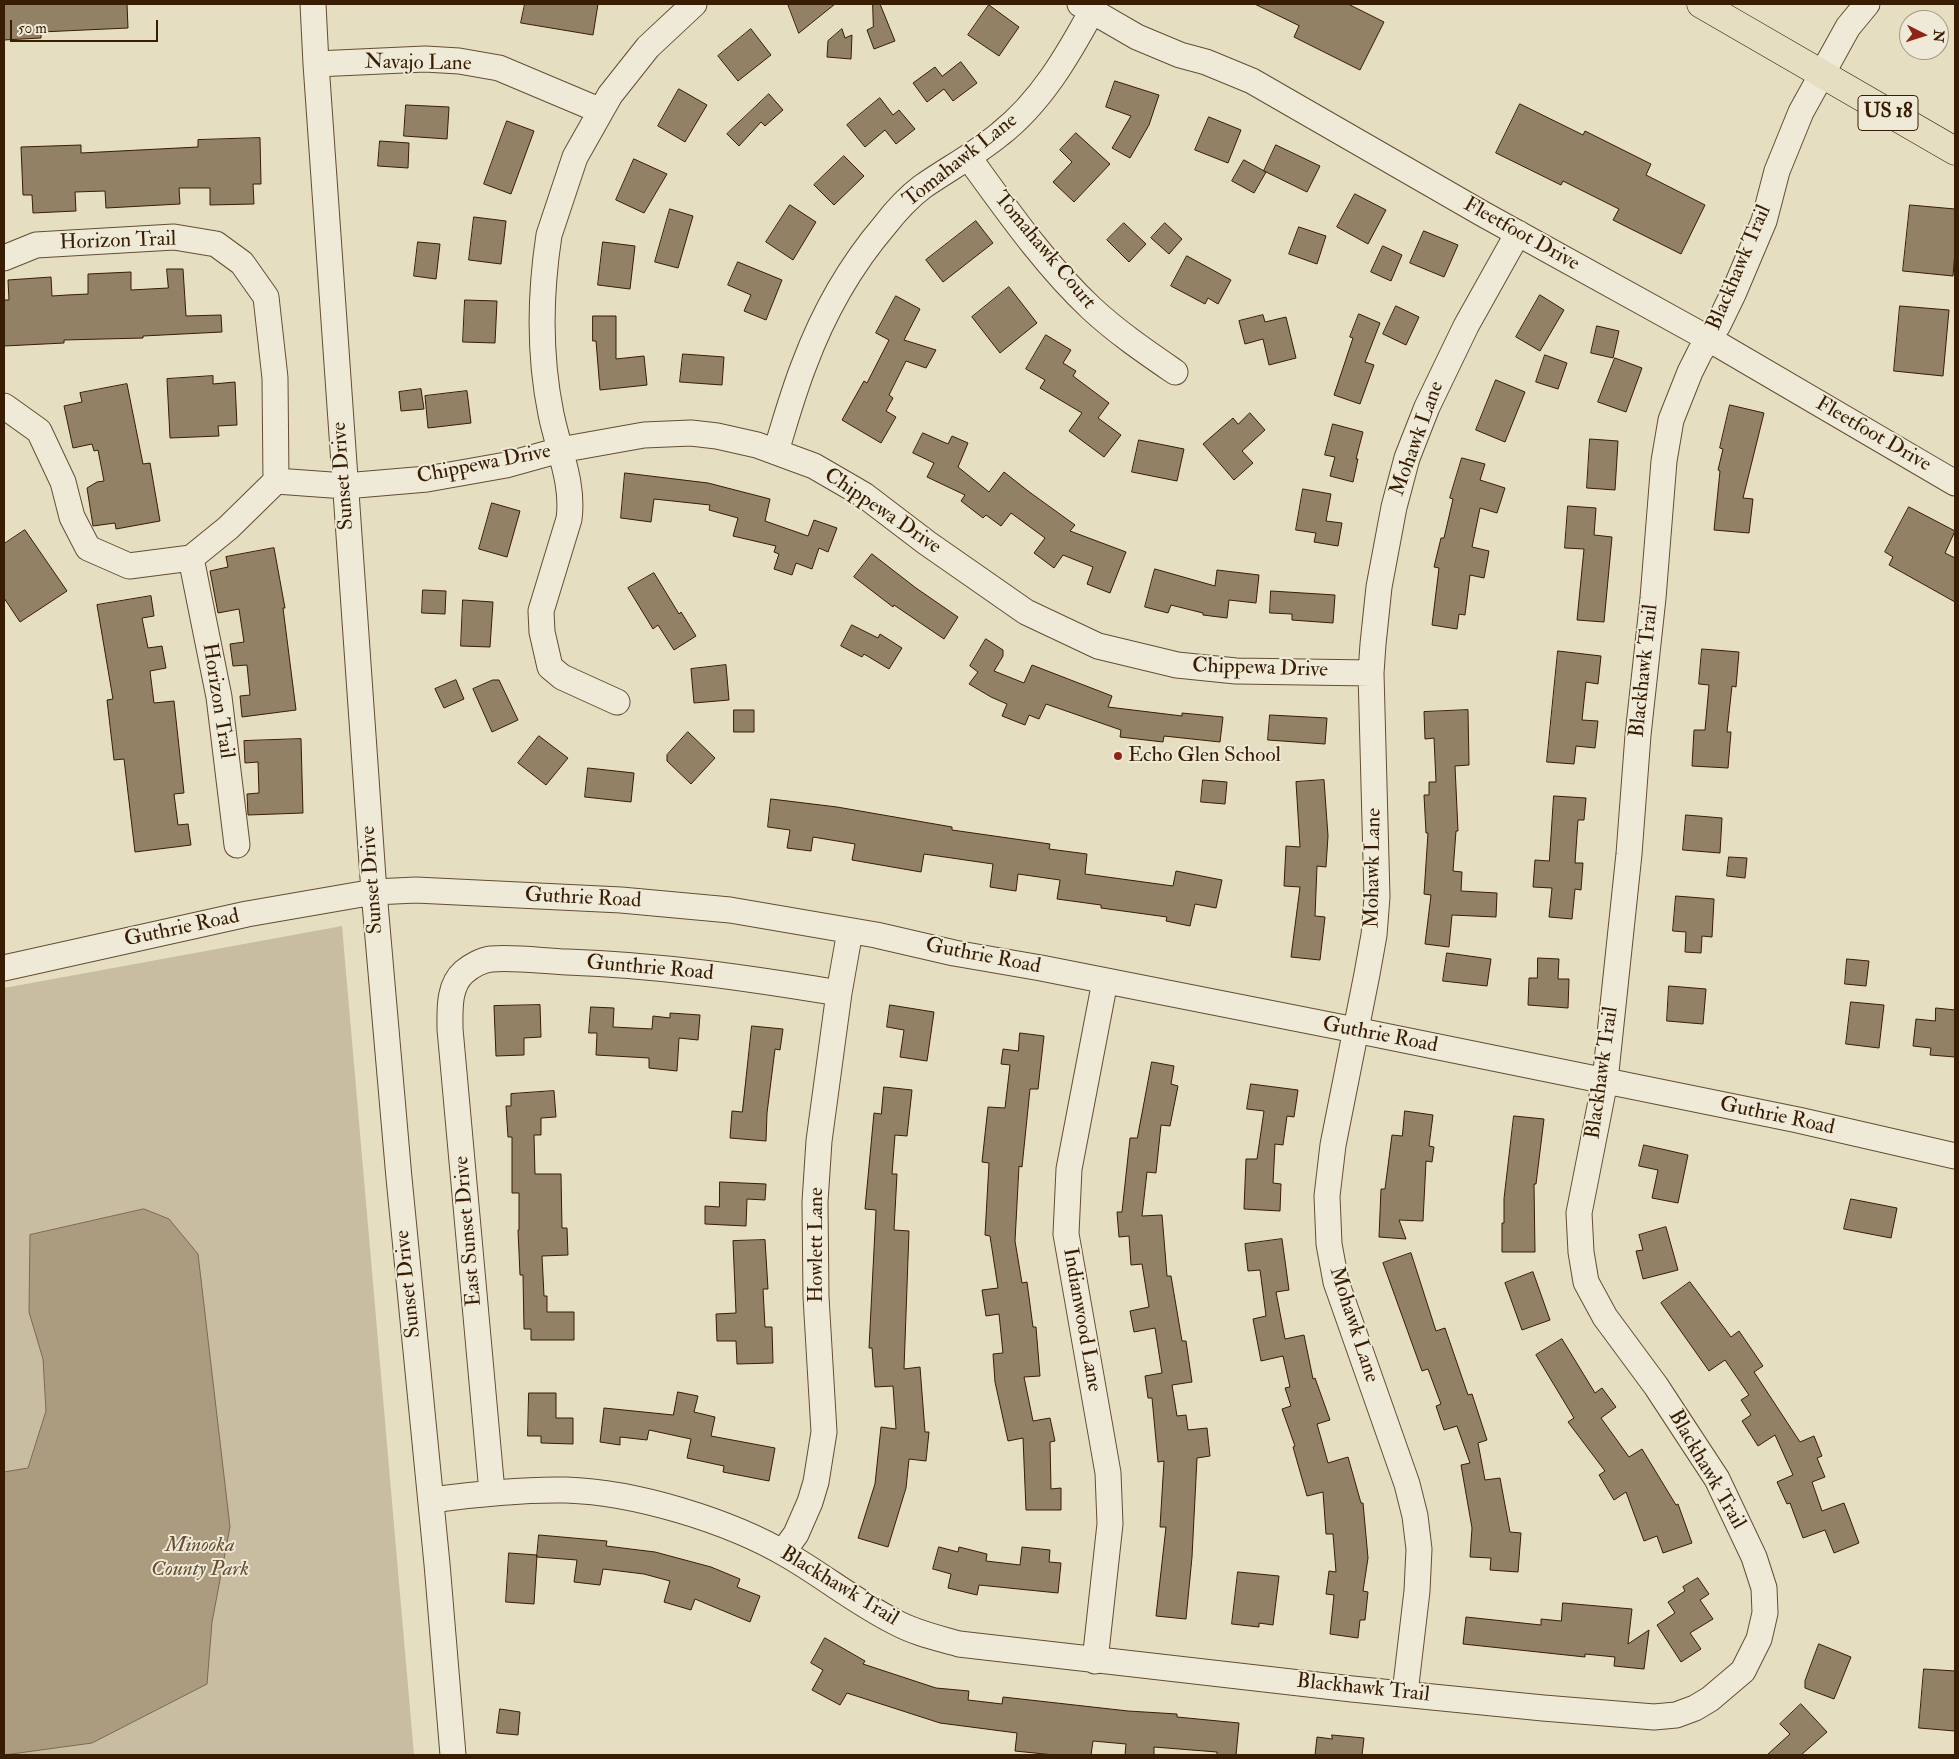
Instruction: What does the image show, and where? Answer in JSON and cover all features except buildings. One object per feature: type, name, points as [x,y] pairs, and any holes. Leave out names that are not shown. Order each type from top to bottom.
[{"type":"main road","name":"US 18","points":[[1701,4],[1955,151]]},
{"type":"street","name":"Sunset Drive","points":[[313,4],[374,892],[399,1178],[431,1500],[452,1755]]},
{"type":"street","points":[[617,702],[562,677],[550,667],[542,632],[541,611],[571,507],[570,490],[545,383],[541,316],[547,247],[575,157],[610,95],[648,47],[694,4]]},
{"type":"street","name":"Blackhawk Trail","points":[[431,1500],[492,1492],[567,1490],[617,1495],[652,1502],[704,1518],[749,1535],[783,1552],[870,1609],[897,1624],[959,1644],[1096,1661],[1543,1708],[1654,1717],[1676,1715],[1695,1708],[1710,1699],[1743,1671],[1759,1639],[1764,1613],[1764,1588],[1750,1548],[1717,1479],[1656,1386],[1605,1317],[1586,1282],[1579,1213],[1605,1081],[1629,854],[1638,735],[1653,598],[1664,462],[1671,420],[1690,372],[1734,292],[1764,221],[1777,172],[1801,112],[1848,27],[1867,4]]},
{"type":"street","name":"Tomahawk Lane","points":[[776,451],[804,364],[832,302],[851,270],[885,224],[921,188],[969,158],[1002,133],[1047,84],[1067,55],[1086,7]]},
{"type":"street","name":"Fleetfoot Drive","points":[[1086,7],[1136,37],[1180,56],[1206,62],[1252,81],[1518,233],[1709,339],[1955,483]]},
{"type":"street","name":"Navajo Lane","points":[[316,64],[425,59],[459,60],[499,68],[601,111]]},
{"type":"street","name":"Tomahawk Court","points":[[969,158],[1051,266],[1092,309],[1134,344],[1175,372]]},
{"type":"street","name":"Mohawk Lane","points":[[1405,1693],[1418,1574],[1419,1549],[1415,1516],[1407,1484],[1336,1282],[1330,1244],[1327,1196],[1332,1145],[1374,935],[1377,897],[1370,672],[1381,578],[1394,507],[1407,458],[1427,407],[1466,326],[1518,233]]},
{"type":"street","name":"Horizon Trail","points":[[4,258],[36,245],[174,237],[216,244],[242,263],[266,297],[275,378],[276,481]]},
{"type":"street","points":[[4,406],[39,431],[63,482],[72,517],[88,548],[129,566],[191,558],[228,528],[276,481],[345,486]]},
{"type":"street","name":"Chippewa Drive","points":[[345,486],[427,479],[506,465],[560,450],[644,435],[691,432],[716,436],[757,445],[814,466],[864,495],[927,543],[1026,612],[1098,646],[1186,666],[1236,671],[1370,672]]},
{"type":"street","name":"Horizon Trail","points":[[191,558],[219,697],[237,846]]},
{"type":"street","name":"Guthrie Road","points":[[4,968],[247,914],[374,892],[416,890],[621,900],[730,910],[850,931],[954,953],[1355,1030],[1798,1120],[1955,1156]]},
{"type":"street","name":"Howlett Lane","points":[[783,1552],[796,1534],[810,1502],[816,1482],[824,1432],[816,1297],[815,1202],[819,1141],[838,994],[850,931]]},
{"type":"street","name":"Gunthrie Road","points":[[462,973],[474,965],[492,959],[580,962],[758,979],[838,994]]},
{"type":"street","name":"East Sunset Drive","points":[[462,973],[455,984],[450,1002],[450,1029],[492,1492]]},
{"type":"street","name":"Indianwood Lane","points":[[1096,1661],[1110,1524],[1108,1473],[1066,1234],[1069,1169],[1105,981]]},
{"type":"green space","name":"Minooka County Park","points":[[342,926],[414,1755],[4,1755],[4,988]]},
{"type":"shaded area","points":[[144,1209],[169,1219],[198,1254],[230,1527],[212,1622],[207,1684],[92,1743],[4,1755],[4,1472],[28,1468],[46,1411],[43,1359],[29,1312],[30,1235]]},
{"type":"place","name":"Echo Glen School","points":[[1118,756]]}]
